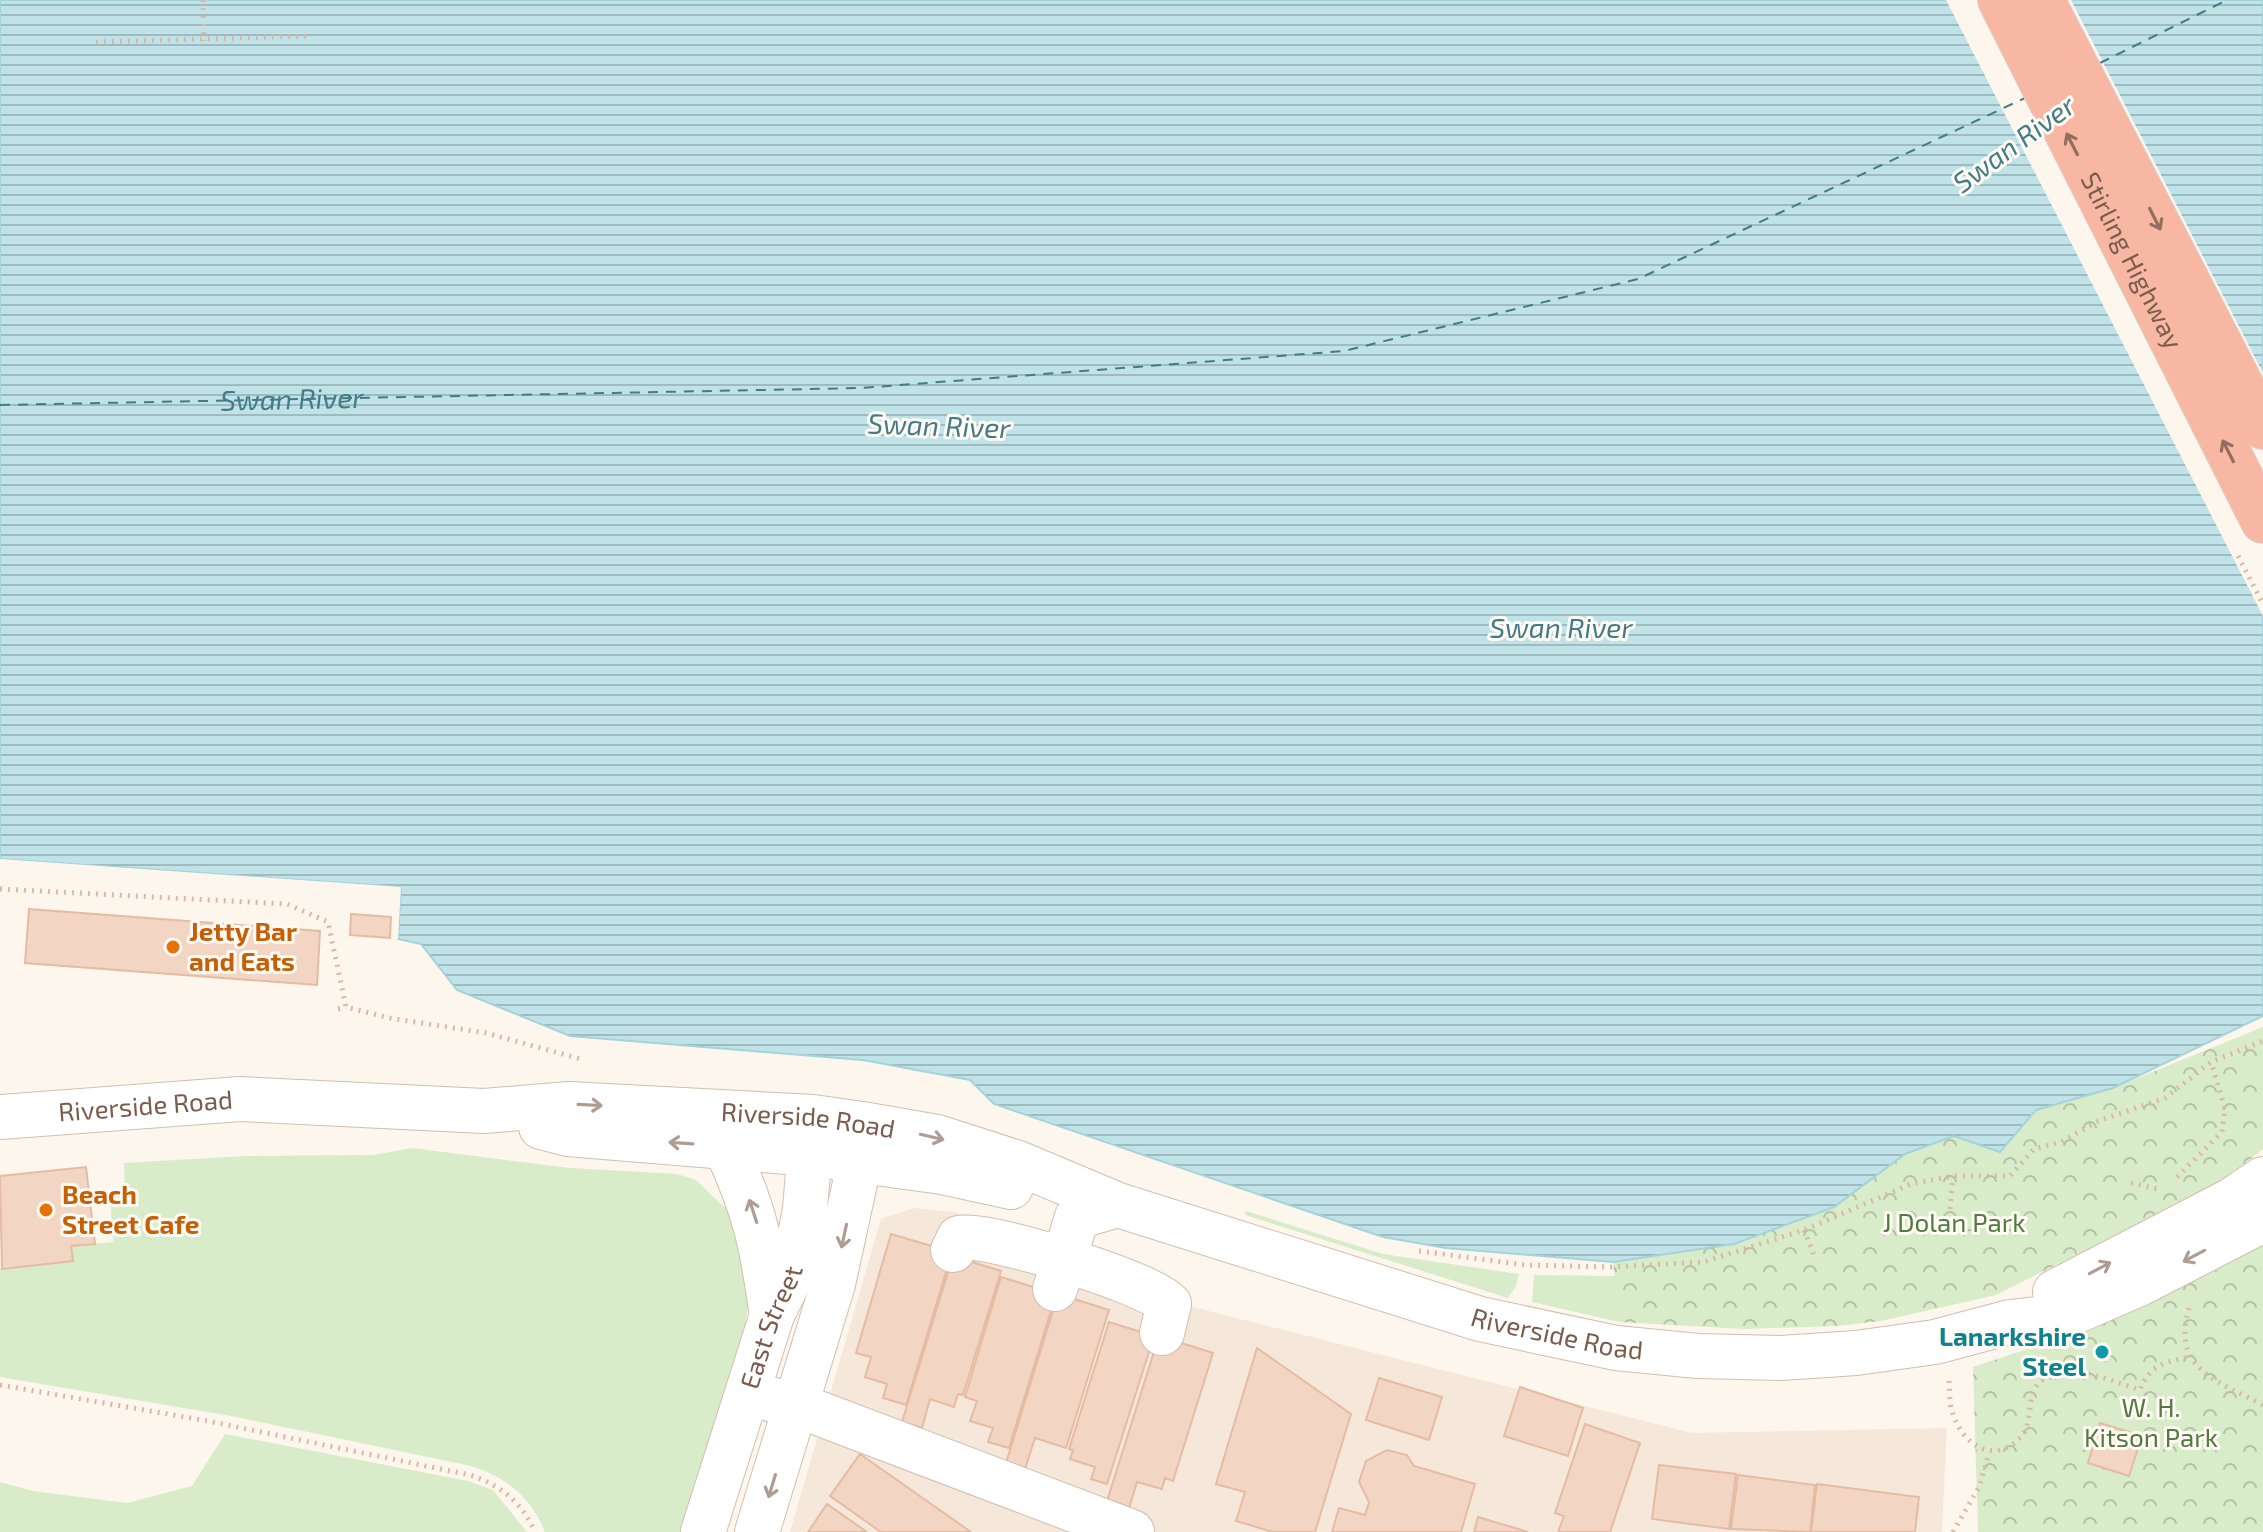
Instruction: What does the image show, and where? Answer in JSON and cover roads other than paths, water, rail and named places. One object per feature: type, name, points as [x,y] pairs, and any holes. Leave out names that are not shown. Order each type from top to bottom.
[{"type":"highway","name":"Stirling Highway","points":[[2000,0],[2263,521]]},
{"type":"highway","name":"Stirling Highway","points":[[2042,0],[2263,427]]},
{"type":"street","name":"Riverside Road","points":[[0,1117],[240,1099],[484,1111],[569,1104],[861,1142],[937,1137],[1004,1158],[1118,1205],[1480,1319],[1616,1348],[1698,1356],[1781,1358],[1856,1353],[1935,1342],[2010,1322],[2051,1294],[2174,1226],[2232,1200],[2263,1179]]},
{"type":"street","name":"Riverside Road","points":[[484,1111],[568,1134],[725,1146],[812,1135]]},
{"type":"street","name":"East Street","points":[[703,1532],[772,1315],[793,1272],[812,1135]]},
{"type":"street","name":"East Street","points":[[757,1532],[833,1284],[861,1142]]},
{"type":"street","points":[[725,1146],[747,1193],[758,1227],[772,1315]]},
{"type":"street","points":[[1060,1273],[1077,1217],[1118,1205]]},
{"type":"street","name":"Riverside Road","points":[[2174,1226],[2263,1220]]},
{"type":"street","points":[[953,1250],[959,1238],[969,1236],[1047,1257],[1060,1273]]},
{"type":"street","points":[[1060,1273],[1080,1266],[1161,1296],[1169,1309],[1162,1333]]},
{"type":"street","points":[[748,1394],[797,1405],[1132,1532]]},
{"type":"water","name":"Swan River","points":[[0,0],[2263,0],[2263,1016],[2113,1088],[2036,1110],[2000,1152],[1954,1136],[1905,1154],[1834,1207],[1734,1244],[1613,1262],[1446,1248],[1383,1237],[994,1104],[970,1080],[863,1060],[570,1036],[457,990],[421,944],[398,939],[401,887],[0,859]]},
{"type":"place","name":"Jetty Bar and Eats","points":[[173,947]]},
{"type":"place","name":"Beach Street Cafe","points":[[46,1210]]},
{"type":"place","name":"Lanarkshire Steel","points":[[2102,1352]]},
{"type":"park label","name":"J Dolan Park","points":[[1954,1223]]},
{"type":"park label","name":"W. H. Kitson Park","points":[[2151,1423]]}]
